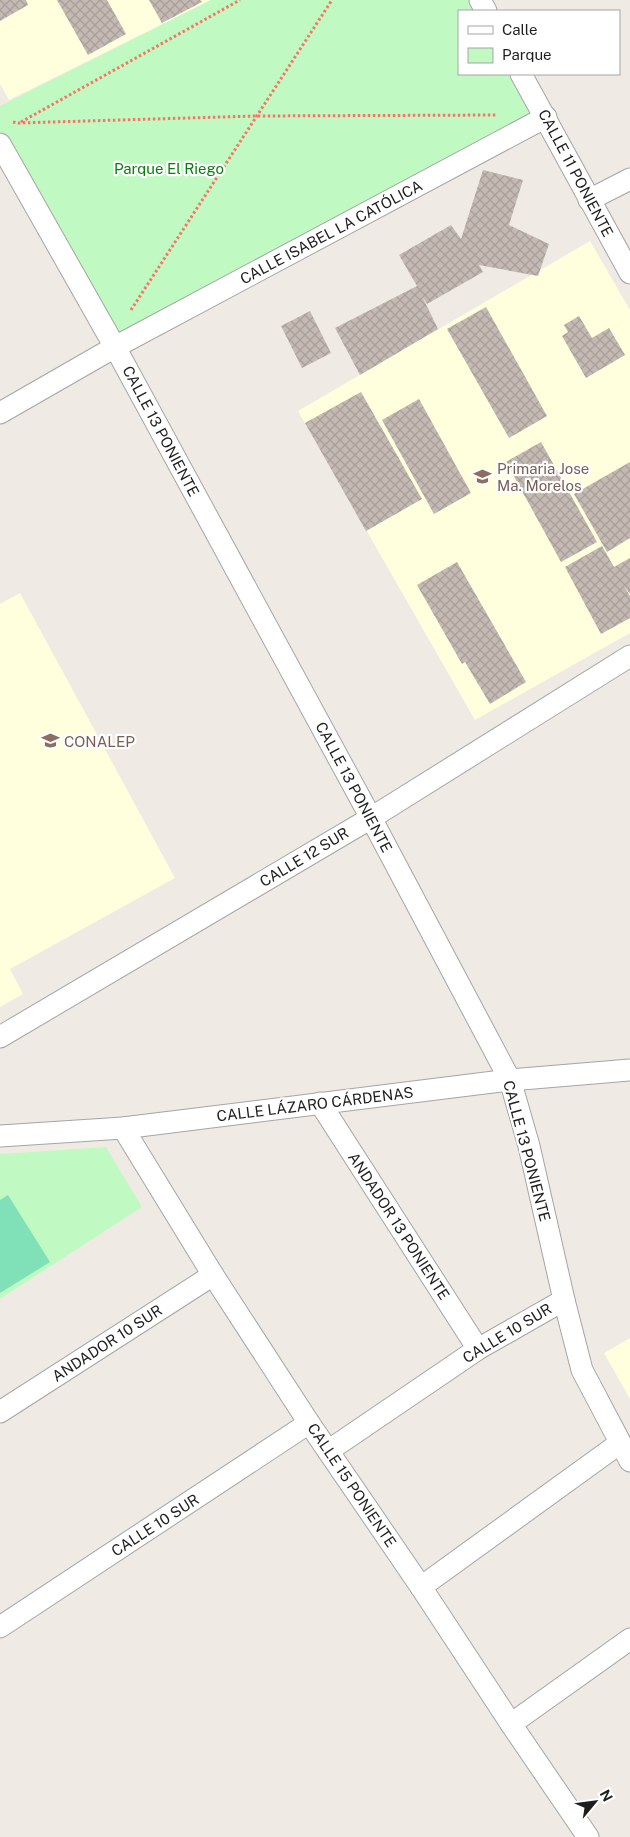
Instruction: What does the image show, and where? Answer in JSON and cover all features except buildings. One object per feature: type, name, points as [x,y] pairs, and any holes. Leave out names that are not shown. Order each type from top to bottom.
[{"type":"street","name":"CALLE 11 PONIENTE","points":[[522,75],[630,273]]},
{"type":"street","name":"CALLE ISABEL LA CATÓLICA","points":[[0,413],[116,347],[546,117]]},
{"type":"street","name":"CALLE 13 PONIENTE","points":[[0,144],[5,168],[116,347],[371,818],[510,1080],[529,1146],[582,1370],[630,1461]]},
{"type":"street","points":[[590,200],[630,179]]},
{"type":"street","name":"CALLE 12 SUR","points":[[0,1037],[371,818],[630,656]]},
{"type":"street","name":"CALLE LÁZARO CÁRDENAS","points":[[0,1136],[123,1128],[510,1080],[630,1070]]},
{"type":"street","name":"ANDADOR 13 PONIENTE","points":[[320,1103],[478,1349]]},
{"type":"street","name":"CALLE 15 PONIENTE","points":[[123,1128],[213,1275],[309,1423],[588,1837]]},
{"type":"street","name":"ANDADOR 10 SUR","points":[[0,1412],[213,1275]]},
{"type":"street","name":"CALLE 10 SUR","points":[[328,1451],[478,1349],[564,1300]]},
{"type":"street","name":"CALLE 10 SUR","points":[[0,1627],[309,1423]]},
{"type":"street","points":[[421,1587],[620,1443]]},
{"type":"street","points":[[511,1724],[630,1638]]},
{"type":"path","points":[[18,123],[240,0]]},
{"type":"path","points":[[116,347],[118,331],[332,0]]},
{"type":"path","points":[[9,121],[18,123],[256,116],[504,115]]},
{"type":"shaded area","points":[[0,0],[211,0],[9,100],[0,84]]},
{"type":"shaded area","name":"Primaria Jose Ma. Morelos","points":[[590,241],[630,310],[630,633],[475,720],[298,411]]},
{"type":"shaded area","name":"CONALEP","points":[[20,593],[175,878],[10,969],[23,994],[0,1007],[0,604]]},
{"type":"shaded area","points":[[630,1338],[630,1399],[604,1353]]},
{"type":"green space","name":"Parque El Riego","points":[[211,0],[479,0],[484,10],[458,10],[458,75],[521,75],[544,117],[115,347],[0,143],[0,106]]},
{"type":"green space","points":[[106,1147],[142,1207],[0,1299],[0,1154]]},
{"type":"green space","points":[[8,1195],[50,1262],[0,1293],[0,1200]]},
{"type":"place","name":"Primaria Jose Ma. Morelos","points":[[483,477]]},
{"type":"place","name":"CONALEP","points":[[50,741]]}]
